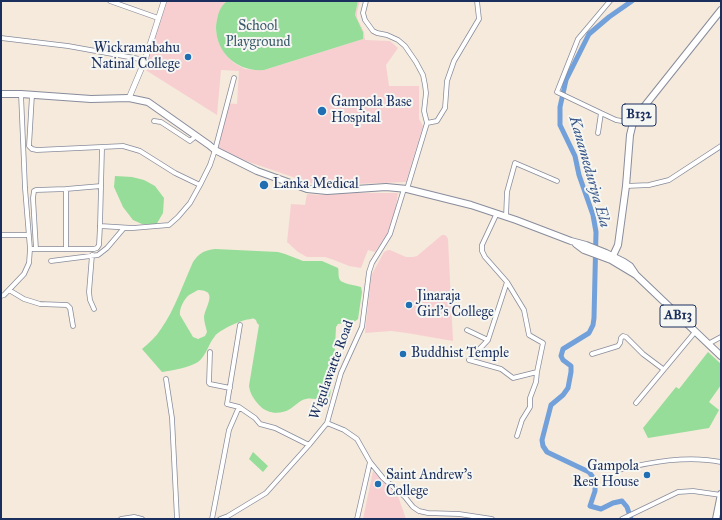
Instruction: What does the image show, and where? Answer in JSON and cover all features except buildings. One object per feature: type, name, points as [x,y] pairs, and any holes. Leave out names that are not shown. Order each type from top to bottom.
[{"type":"main road","name":"B132","points":[[611,258],[619,252],[618,245],[626,186],[630,135],[633,124],[636,118],[721,10]]},
{"type":"main road","name":"AB13","points":[[1,94],[21,94],[91,100],[129,98],[148,102],[215,150],[257,171],[307,189],[327,191],[386,186],[406,189],[471,205],[543,229],[630,266],[636,275],[721,356]]},
{"type":"main road","points":[[716,519],[721,494]]},
{"type":"street","points":[[110,1],[158,18]]},
{"type":"street","points":[[129,98],[144,60],[164,1]]},
{"type":"street","points":[[366,1],[363,13],[365,20],[373,31],[398,40],[405,46],[423,75],[426,93],[424,111],[427,123],[437,121],[444,108],[447,81],[454,61],[479,19],[477,1]]},
{"type":"street","points":[[610,1],[578,40],[557,92],[616,120],[633,124]]},
{"type":"street","points":[[1,38],[68,46],[144,60]]},
{"type":"street","points":[[100,226],[133,228],[169,225],[178,217],[190,203],[210,165],[234,78]]},
{"type":"street","points":[[1,296],[4,295],[24,274],[29,263],[30,248],[25,188],[21,94]]},
{"type":"street","points":[[32,95],[29,146],[32,149],[102,148],[123,146],[140,151],[200,185]]},
{"type":"street","points":[[598,133],[601,113]]},
{"type":"street","points":[[154,121],[161,122],[190,140],[196,136]]},
{"type":"street","name":"Wigulawatte Road","points":[[220,519],[228,516],[266,493],[327,424],[341,373],[362,327],[369,272],[372,263],[390,234],[427,123]]},
{"type":"street","points":[[626,186],[649,185],[669,180],[721,146]]},
{"type":"street","points":[[30,248],[97,248],[99,245],[100,226],[102,148]]},
{"type":"street","points":[[506,216],[507,192],[515,163],[557,181]]},
{"type":"street","points":[[36,248],[33,198],[34,191],[101,186]]},
{"type":"street","points":[[66,189],[66,249]]},
{"type":"street","points":[[497,214],[482,245],[482,251],[485,257],[506,282],[524,310],[529,335],[543,343],[536,382],[530,398],[530,407],[522,420],[517,436]]},
{"type":"street","points":[[51,261],[98,254],[107,248],[124,228]]},
{"type":"street","points":[[1,235],[29,235]]},
{"type":"street","points":[[92,255],[89,292],[90,300],[94,309]]},
{"type":"street","points":[[506,282],[488,340],[469,360],[501,370],[513,378],[537,372]]},
{"type":"street","points":[[9,290],[24,299],[40,304],[67,305],[70,308],[73,326]]},
{"type":"street","points":[[240,325],[227,404],[239,406],[255,418],[260,424],[275,428],[309,445]]},
{"type":"street","points":[[467,330],[488,340]]},
{"type":"street","points":[[636,403],[695,332]]},
{"type":"street","points":[[592,354],[618,346],[621,338],[624,336],[643,354],[663,369]]},
{"type":"street","points":[[708,344],[721,337]]},
{"type":"street","points":[[210,352],[209,383],[230,388]]},
{"type":"street","points":[[166,379],[172,418],[177,519]]},
{"type":"street","points":[[212,519],[229,430],[239,406]]},
{"type":"street","points":[[327,424],[344,430],[357,439],[370,462],[383,478],[405,497],[413,507],[428,513],[460,514],[492,519]]},
{"type":"street","points":[[618,470],[644,464],[677,460],[708,460],[721,462]]},
{"type":"street","points":[[357,519],[370,462]]},
{"type":"street","points":[[622,519],[678,492],[693,491],[721,494]]},
{"type":"street","points":[[121,519],[134,517],[142,519]]},
{"type":"shaded area","name":"Gampola Base Hospital","points":[[167,1],[227,1],[225,2],[217,18],[216,32],[222,49],[234,63],[245,69],[264,70],[363,39],[363,32],[355,15],[358,1],[360,1],[357,18],[364,32],[365,40],[390,41],[398,48],[386,65],[389,86],[419,86],[419,119],[423,126],[406,182],[329,185],[310,183],[230,155],[218,148],[225,103],[237,104],[239,71],[221,70],[217,115],[144,69]]},
{"type":"shaded area","points":[[398,193],[395,212],[387,234],[375,252],[368,250],[361,268],[349,266],[325,257],[307,257],[298,252],[287,242],[291,204],[305,205],[307,194],[321,195]]},
{"type":"shaded area","name":"Jinaraja Girl's College","points":[[442,235],[445,235],[448,239],[453,341],[391,331],[365,333],[371,276],[384,252],[390,250],[406,257],[417,256]]},
{"type":"shaded area","name":"Saint Andrew's College","points":[[373,471],[398,496],[406,519],[363,519]]},
{"type":"green space","name":"School Playground","points":[[227,1],[358,1],[355,15],[363,32],[363,39],[264,70],[245,68],[230,59],[224,53],[217,36],[216,27],[220,9]]},
{"type":"green space","points":[[115,176],[132,177],[144,180],[155,186],[164,198],[163,213],[156,225],[142,224],[133,220],[123,207],[114,187]]},
{"type":"green space","points":[[211,249],[278,252],[303,261],[322,261],[338,268],[339,278],[342,282],[361,287],[362,292],[358,319],[354,322],[338,324],[336,327],[334,366],[330,396],[324,399],[304,400],[286,411],[278,413],[270,412],[259,405],[251,394],[249,386],[259,325],[256,320],[253,319],[247,319],[221,331],[213,339],[198,362],[176,370],[162,372],[142,349],[157,335],[166,321],[175,305],[193,262],[200,254]],"holes":[[[198,290],[208,293],[209,296],[204,317],[207,332],[205,336],[198,339],[193,337],[180,315],[180,310],[182,304],[189,295]]]},
{"type":"green space","points":[[708,352],[721,364],[721,385],[709,402],[719,410],[709,428],[648,438],[643,428],[676,387],[679,389]]},
{"type":"green space","points":[[253,452],[268,466],[263,472],[249,459]]},
{"type":"waterway","name":"Kanameduriya Ela","points":[[631,519],[627,507],[622,501],[613,503],[601,509],[590,506],[595,491],[595,480],[589,472],[547,452],[543,446],[542,440],[551,405],[563,395],[568,388],[571,366],[563,360],[561,356],[563,349],[589,333],[593,325],[594,318],[596,232],[593,215],[579,175],[575,156],[560,125],[560,107],[566,80],[589,34],[609,17],[632,1]]},
{"type":"place","name":"Wickramabahu Natinal College","points":[[188,57]]},
{"type":"place","name":"Gampola Base Hospital","points":[[322,111]]},
{"type":"place","name":"Lanka Medical","points":[[264,185]]},
{"type":"place","name":"Jinaraja Girl's College","points":[[409,305]]},
{"type":"place","name":"Buddhist Temple","points":[[403,354]]},
{"type":"place","name":"Gampola Rest House","points":[[647,475]]},
{"type":"place","name":"Saint Andrew's College","points":[[378,484]]}]
